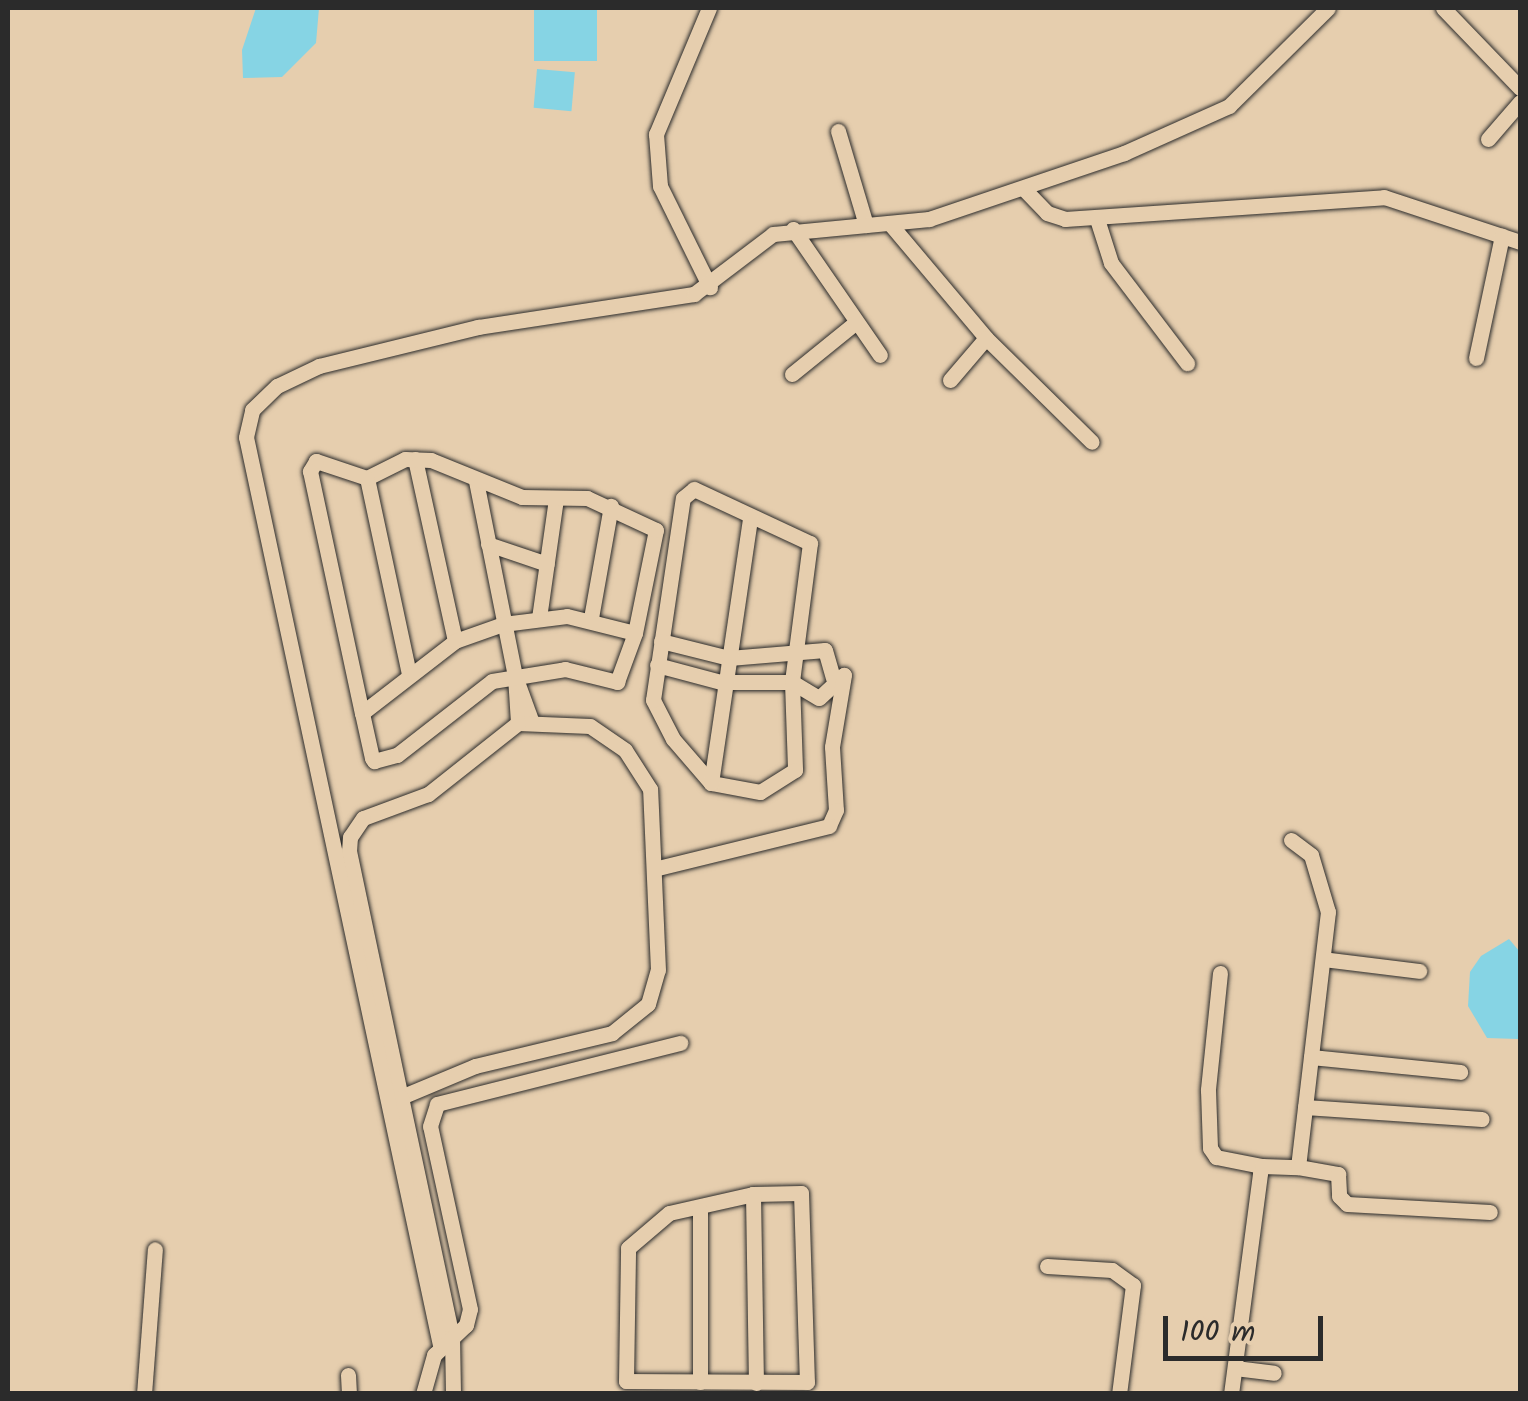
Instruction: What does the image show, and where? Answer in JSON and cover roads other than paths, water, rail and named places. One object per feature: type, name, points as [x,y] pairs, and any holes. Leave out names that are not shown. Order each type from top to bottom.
[{"type":"street","points":[[709,8],[686,51],[656,148],[660,186],[710,287]]},
{"type":"street","points":[[446,1340],[246,438],[248,418],[266,393],[319,366],[478,327],[666,301],[710,287],[755,246],[793,228],[890,224],[1024,189],[1229,106],[1328,8]]},
{"type":"street","points":[[1443,8],[1520,88]]},
{"type":"street","points":[[1488,138],[1520,102]]},
{"type":"street","points":[[838,130],[866,225]]},
{"type":"street","points":[[1024,189],[1053,216],[1097,219],[1384,197],[1520,242]]},
{"type":"street","points":[[1097,219],[1112,263],[1187,363]]},
{"type":"street","points":[[890,224],[986,338],[1092,442]]},
{"type":"street","points":[[793,228],[880,355]]},
{"type":"street","points":[[1476,358],[1502,236]]},
{"type":"street","points":[[792,374],[855,323]]},
{"type":"street","points":[[950,380],[986,338]]},
{"type":"street","points":[[415,459],[455,640]]},
{"type":"street","points":[[415,459],[522,497],[610,506],[656,530],[635,633],[617,682],[566,669],[516,676],[480,688],[397,755],[377,761],[362,712],[310,471],[321,460],[367,478],[415,459]]},
{"type":"street","points":[[367,478],[409,674]]},
{"type":"street","points":[[476,481],[525,722]]},
{"type":"street","points":[[694,489],[810,543],[792,682],[795,770],[790,778],[760,792],[711,783],[672,739],[653,700],[661,640],[683,498],[694,489]]},
{"type":"street","points":[[539,618],[556,498]]},
{"type":"street","points":[[591,618],[610,506]]},
{"type":"street","points":[[711,783],[721,682],[729,658],[750,518]]},
{"type":"street","points":[[488,544],[546,564]]},
{"type":"street","points":[[362,712],[455,640],[504,624],[539,618],[591,618],[635,633]]},
{"type":"street","points":[[661,640],[729,658],[797,657],[824,650],[833,678]]},
{"type":"street","points":[[657,665],[721,682],[792,682],[818,698],[833,678],[844,675],[832,747],[836,810],[830,826],[658,868]]},
{"type":"street","points":[[401,1097],[475,1066],[612,1033],[637,1018],[655,990],[658,868],[650,789],[624,750],[590,726],[525,722],[428,794],[362,818],[350,838],[453,1394]]},
{"type":"street","points":[[1292,840],[1312,855],[1327,904],[1298,1167]]},
{"type":"street","points":[[1323,959],[1419,970]]},
{"type":"street","points":[[1220,973],[1208,1090],[1210,1148],[1216,1157],[1338,1174],[1339,1196],[1347,1204],[1490,1212]]},
{"type":"street","points":[[423,1394],[446,1340],[466,1325],[470,1309],[430,1126],[437,1104],[680,1043]]},
{"type":"street","points":[[1310,1057],[1460,1072]]},
{"type":"street","points":[[1305,1107],[1482,1119]]},
{"type":"street","points":[[1232,1394],[1262,1166]]},
{"type":"street","points":[[800,1193],[807,1382],[700,1382],[639,1388],[626,1382],[628,1248],[669,1213],[700,1210],[753,1194],[800,1193]]},
{"type":"street","points":[[753,1194],[756,1382]]},
{"type":"street","points":[[700,1210],[700,1382]]},
{"type":"street","points":[[144,1394],[155,1249]]},
{"type":"street","points":[[1047,1266],[1112,1270],[1134,1285],[1119,1394]]},
{"type":"street","points":[[1235,1368],[1274,1373]]},
{"type":"street","points":[[348,1375],[349,1394]]},
{"type":"water","points":[[256,8],[319,8],[316,43],[282,77],[243,78],[242,50]]},
{"type":"water","points":[[534,8],[597,8],[597,61],[534,61]]},
{"type":"water","points":[[537,69],[575,72],[571,111],[534,108]]},
{"type":"water","points":[[1509,939],[1520,952],[1518,1039],[1487,1038],[1468,1006],[1470,972],[1481,956]]}]
